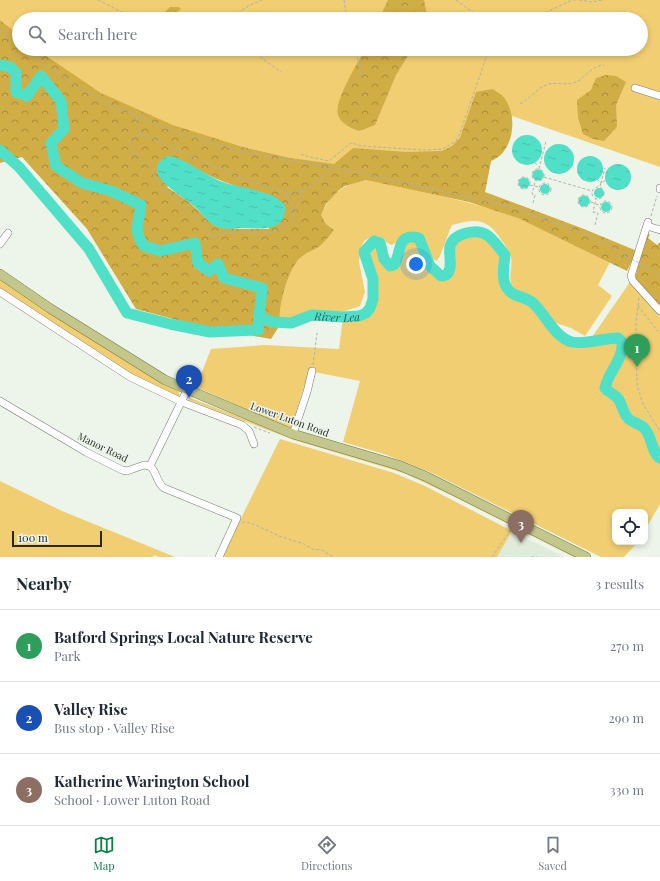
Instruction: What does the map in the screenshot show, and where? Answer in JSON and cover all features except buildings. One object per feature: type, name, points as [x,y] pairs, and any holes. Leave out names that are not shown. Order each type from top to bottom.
[{"type":"main road","name":"Lower Luton Road","points":[[0,274],[51,310],[141,367],[187,390],[293,434],[398,465],[425,476],[586,557]]},
{"type":"street","points":[[635,88],[660,96]]},
{"type":"street","points":[[660,230],[648,224],[631,276],[633,281],[660,311]]},
{"type":"street","points":[[0,244],[8,233]]},
{"type":"street","points":[[0,292],[130,377],[182,402],[242,425],[250,430],[254,444]]},
{"type":"street","points":[[293,434],[307,392],[312,371]]},
{"type":"street","points":[[187,390],[150,466],[158,481],[164,488],[237,518],[219,557]]},
{"type":"street","name":"Manor Road","points":[[0,401],[86,452],[122,470],[127,471],[144,465],[150,466]]},
{"type":"path","points":[[98,0],[121,12]]},
{"type":"path","points":[[240,12],[248,6],[262,0]]},
{"type":"path","points":[[344,0],[346,12]]},
{"type":"path","points":[[456,0],[473,12]]},
{"type":"path","points":[[547,12],[572,0],[592,2],[602,0]]},
{"type":"path","points":[[0,30],[12,39]]},
{"type":"path","points":[[35,56],[79,88],[136,117],[174,132],[251,154],[331,167],[503,205],[575,230],[609,246],[660,275]]},
{"type":"path","points":[[259,56],[281,72]]},
{"type":"path","points":[[357,56],[361,77]]},
{"type":"path","points":[[301,154],[329,161],[351,143],[362,146],[424,150],[449,147],[456,141],[460,133],[487,56]]},
{"type":"path","points":[[520,104],[548,84],[571,84],[582,79],[589,70],[597,65],[604,65]]},
{"type":"path","points":[[136,117],[141,134]]},
{"type":"path","points":[[303,191],[288,225],[274,232],[255,234],[220,234],[215,237],[211,237],[206,228],[162,189],[147,164],[132,152],[129,142],[136,135],[141,134],[162,142],[224,171],[286,193],[303,191],[322,178],[331,167]]},
{"type":"path","points":[[540,168],[546,141]]},
{"type":"path","points":[[535,163],[543,172],[544,177]]},
{"type":"path","points":[[536,181],[532,178],[532,174],[535,170],[540,168]]},
{"type":"path","points":[[600,187],[605,168]]},
{"type":"path","points":[[530,185],[530,181],[525,177],[520,178],[518,181],[518,185],[522,189],[530,185],[539,187],[547,183],[551,188],[551,192],[548,195],[543,195],[539,192],[539,187]]},
{"type":"path","points":[[536,181],[540,181],[544,177]]},
{"type":"path","points":[[544,177],[592,191]]},
{"type":"path","points":[[597,179],[601,182]]},
{"type":"path","points":[[601,182],[606,180]]},
{"type":"path","points":[[533,203],[535,195],[532,194],[536,181]]},
{"type":"path","points":[[592,191],[596,187],[600,187]]},
{"type":"path","points":[[596,199],[601,199],[604,196],[604,190],[600,187]]},
{"type":"path","points":[[648,224],[660,189]]},
{"type":"path","points":[[592,191],[592,195],[596,199]]},
{"type":"path","points":[[286,193],[292,206],[292,218]]},
{"type":"path","points":[[586,195],[589,197],[590,202],[587,206],[583,207],[578,203],[578,199],[580,196],[586,195]]},
{"type":"path","points":[[595,225],[598,213],[593,212],[596,199]]},
{"type":"path","points":[[604,201],[608,201],[611,203],[612,207],[609,212],[604,213],[600,209],[600,205],[604,201]]},
{"type":"path","points":[[590,202],[600,205]]},
{"type":"path","points":[[642,291],[636,322],[637,385],[643,404],[660,431]]},
{"type":"path","points":[[638,306],[660,334]]},
{"type":"path","points":[[312,371],[317,334]]},
{"type":"path","points":[[242,425],[250,425],[272,434]]},
{"type":"path","points":[[237,518],[243,523],[251,523],[279,536],[304,544],[312,549],[322,550],[332,557]]},
{"type":"path","points":[[492,557],[512,528]]},
{"type":"path","points":[[531,557],[537,557]]},
{"type":"shaded area","points":[[0,0],[660,0],[660,167],[512,116],[510,136],[506,148],[497,158],[491,161],[485,192],[291,158],[243,147],[173,125],[109,98],[64,70],[45,56],[648,56],[648,12],[12,12],[12,29],[0,20]]},
{"type":"shaded area","points":[[367,180],[442,196],[499,211],[541,227],[610,262],[598,285],[612,296],[585,336],[571,328],[553,322],[544,308],[536,300],[512,288],[510,279],[511,257],[497,233],[486,224],[468,221],[452,225],[440,255],[436,261],[431,257],[424,237],[417,234],[412,233],[405,235],[396,243],[391,245],[378,237],[372,236],[364,241],[361,248],[359,262],[365,292],[360,306],[342,312],[312,312],[294,320],[279,321],[282,298],[295,263],[299,258],[334,230],[326,224],[321,215],[325,207],[334,195],[344,187]]},
{"type":"shaded area","points":[[478,231],[497,244],[505,255],[504,280],[507,288],[511,293],[530,300],[548,323],[569,341],[574,342],[590,340],[630,282],[660,317],[660,504],[648,525],[648,509],[612,509],[612,545],[635,545],[624,557],[601,557],[428,471],[384,454],[343,442],[360,381],[309,371],[291,428],[196,387],[211,349],[265,345],[339,349],[343,317],[365,314],[370,309],[373,302],[373,284],[364,252],[374,241],[380,243],[384,259],[390,266],[397,261],[401,247],[405,240],[413,237],[419,238],[430,266],[441,276],[446,275],[450,270],[451,244],[455,239],[463,234]]},
{"type":"shaded area","points":[[0,278],[138,369],[178,391],[180,397],[148,385],[0,289]]},
{"type":"shaded area","points":[[188,397],[284,434],[412,474],[579,557],[574,557],[404,473],[294,440],[189,400]]},
{"type":"shaded area","points":[[280,439],[394,473],[425,486],[512,531],[497,557],[222,557]]},
{"type":"shaded area","points":[[0,481],[62,511],[175,557],[159,557],[154,555],[153,557],[0,557]]},
{"type":"shaded area","points":[[512,531],[564,557],[497,557]]},
{"type":"green space","points":[[388,0],[424,0],[427,12],[382,12]]},
{"type":"green space","points":[[170,7],[179,7],[181,9],[177,12],[165,12]]},
{"type":"green space","points":[[0,20],[12,29],[12,56],[46,56],[101,93],[173,125],[243,147],[291,158],[334,164],[353,148],[406,152],[442,151],[452,146],[460,138],[476,92],[493,89],[505,99],[509,106],[512,115],[512,133],[505,150],[491,161],[485,192],[584,229],[637,251],[627,271],[518,218],[469,202],[366,180],[345,186],[339,190],[326,204],[321,215],[326,224],[334,230],[321,245],[302,256],[291,271],[284,290],[280,309],[280,325],[271,339],[203,327],[136,309],[87,229],[22,157],[0,163]],"holes":[[[192,166],[209,175],[245,189],[264,193],[269,229],[234,229],[218,227],[210,222],[189,202],[167,187]]]},
{"type":"green space","points":[[361,56],[408,56],[396,75],[375,125],[359,131],[341,121],[338,115],[340,100],[352,72]]},
{"type":"green space","points":[[606,75],[616,76],[626,82],[616,105],[617,127],[604,141],[593,139],[583,134],[578,118],[577,100],[591,90],[596,78]]},
{"type":"green space","points":[[647,232],[650,235],[648,238],[657,245],[660,242],[660,305],[635,278]]},
{"type":"water","points":[[527,135],[538,139],[542,150],[538,161],[527,165],[516,161],[512,150],[516,139]]},
{"type":"water","points":[[559,144],[570,148],[574,159],[570,170],[559,174],[548,170],[544,159],[548,148]]},
{"type":"water","points":[[168,156],[187,162],[223,182],[274,196],[285,206],[284,215],[281,221],[271,228],[226,229],[213,225],[194,206],[170,188],[158,175],[157,168],[160,162]]},
{"type":"water","points":[[590,156],[599,160],[603,169],[599,178],[590,182],[581,178],[577,169],[581,160]]},
{"type":"water","points":[[618,164],[627,168],[631,177],[627,186],[618,190],[609,186],[605,177],[609,168]]},
{"type":"water","points":[[536,170],[540,170],[542,171],[542,179],[536,180],[533,177],[533,173]]},
{"type":"water","points":[[522,178],[526,178],[528,179],[528,187],[522,188],[519,185],[519,181]]},
{"type":"water","points":[[543,184],[547,184],[549,185],[549,193],[543,194],[540,191],[540,187]]},
{"type":"water","points":[[597,188],[601,188],[603,189],[603,197],[597,198],[594,195],[594,191]]},
{"type":"water","points":[[582,196],[586,196],[588,197],[588,205],[582,206],[579,203],[579,199]]},
{"type":"water","points":[[604,202],[608,202],[610,203],[610,211],[604,212],[601,209],[601,205]]},
{"type":"waterway","name":"River Lea","points":[[0,65],[10,67],[16,73],[16,92],[27,96],[41,76],[61,101],[64,129],[51,143],[56,166],[82,183],[111,191],[141,205],[137,231],[144,246],[160,251],[195,243],[198,263],[209,271],[218,264],[224,278],[262,288],[259,317],[273,322],[291,323],[312,315],[343,317],[359,316],[366,313],[370,308],[373,299],[373,279],[364,252],[374,241],[380,243],[384,259],[390,266],[394,265],[403,241],[412,237],[419,238],[430,266],[441,276],[446,275],[450,269],[450,246],[452,241],[461,235],[471,232],[483,233],[492,239],[505,255],[503,276],[507,288],[513,294],[533,303],[555,331],[560,335],[572,342],[577,343],[618,338],[622,342],[621,354],[609,376],[605,388],[616,396],[624,413],[629,419],[641,425],[645,429],[655,453],[660,458]]},
{"type":"waterway","points":[[0,150],[19,167],[89,249],[127,313],[210,332],[258,330],[259,317]]},
{"type":"place","name":"Batford Springs Local Nature Reserve","points":[[637,367]]},
{"type":"place","name":"Valley Rise","points":[[189,398]]},
{"type":"place","name":"Katherine Warington School","points":[[521,543]]}]
